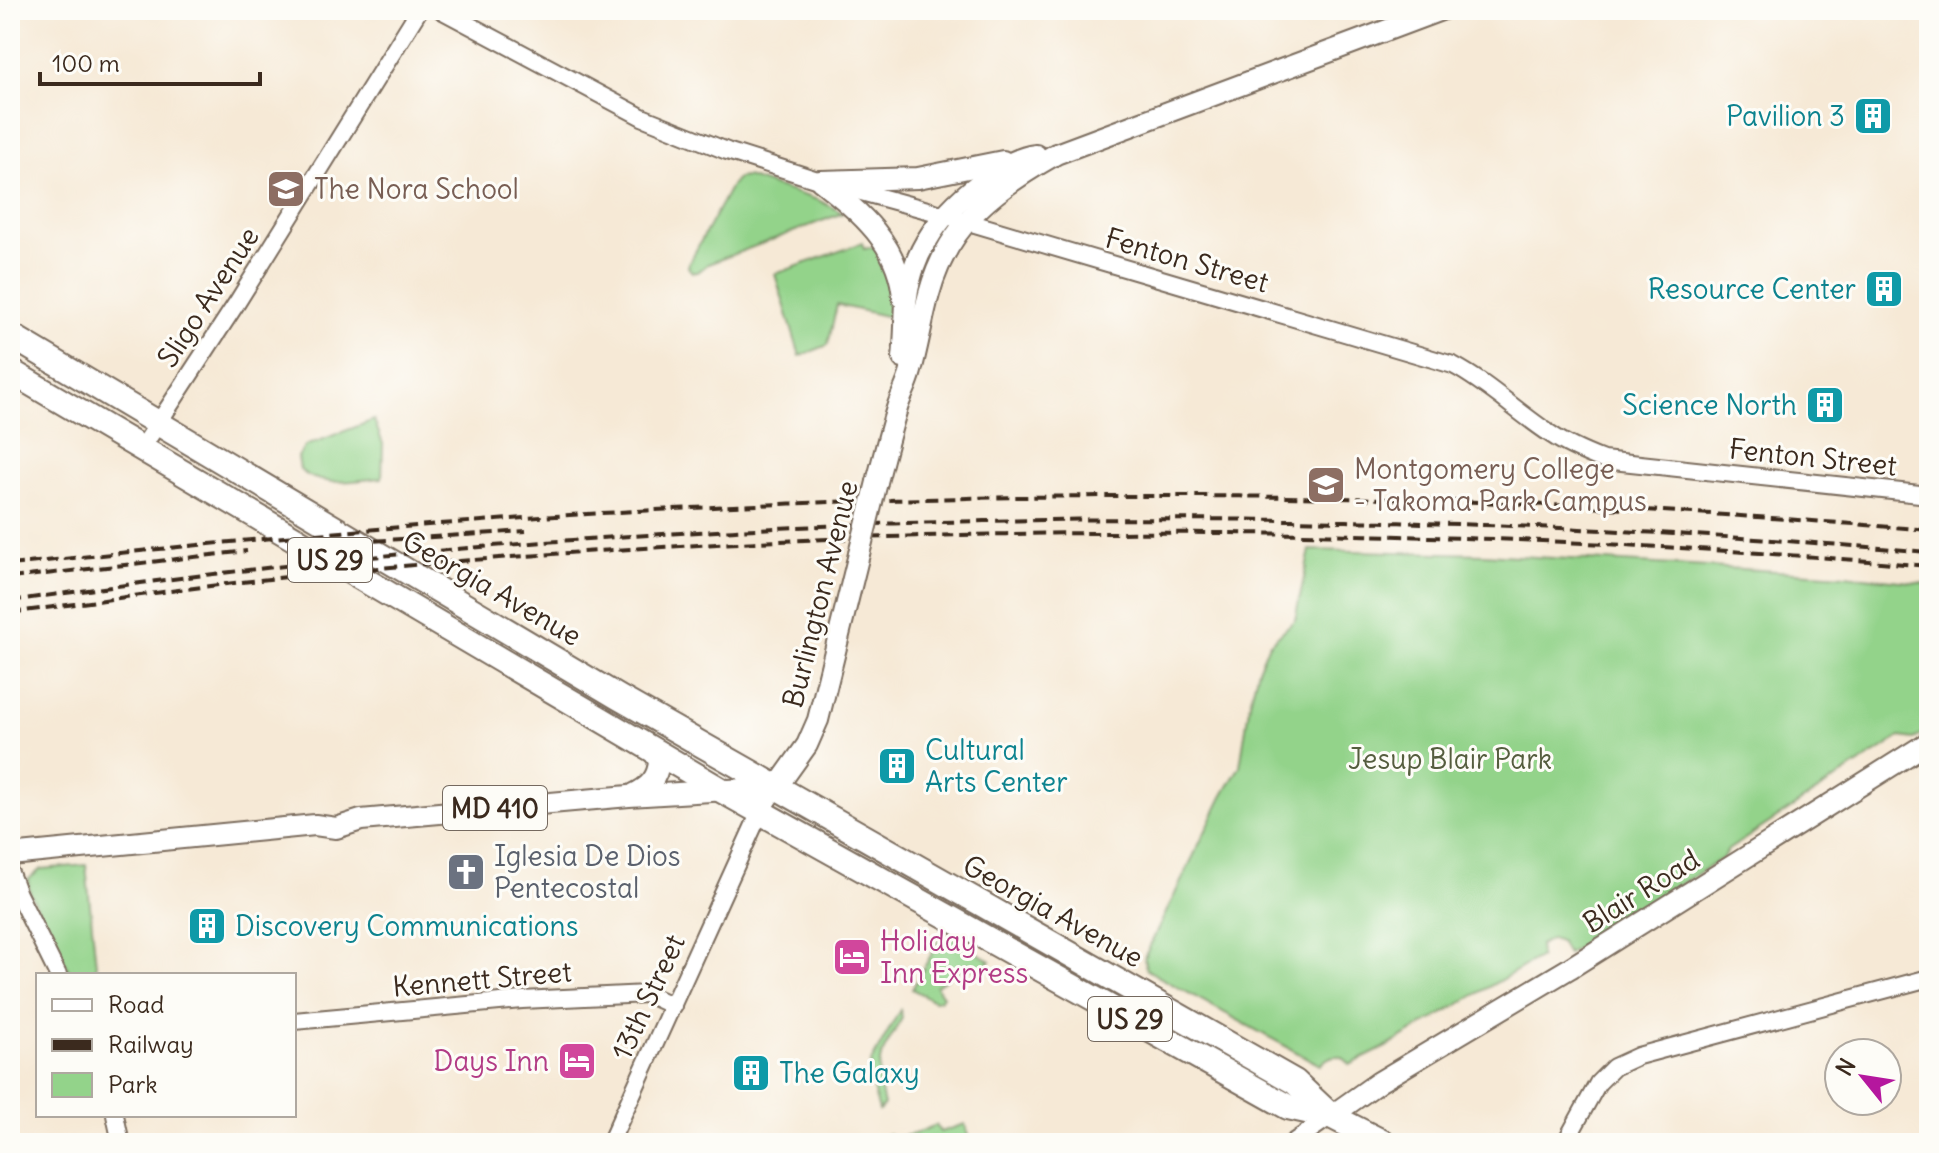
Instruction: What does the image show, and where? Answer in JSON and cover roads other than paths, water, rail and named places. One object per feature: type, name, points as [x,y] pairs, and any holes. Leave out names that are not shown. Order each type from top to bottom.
[{"type":"highway","name":"Georgia Avenue","points":[[10,335],[372,553],[1295,1082],[1331,1116]]},
{"type":"highway","points":[[18,376],[41,353]]},
{"type":"highway","name":"Georgia Avenue","points":[[18,376],[760,812],[1288,1107],[1331,1116]]},
{"type":"highway","name":"US 29","points":[[1331,1116],[1384,1143]]},
{"type":"main road","points":[[821,181],[918,178],[1030,156],[1056,154],[1441,10]]},
{"type":"main road","name":"Burlington Avenue","points":[[777,787],[807,745],[818,720],[877,482],[898,406],[911,374],[929,291],[938,266],[951,241],[966,222],[999,189],[1056,154]]},
{"type":"main road","name":"Burlington Avenue","points":[[898,406],[907,301],[921,250],[944,215],[978,184],[1002,168],[1030,156]]},
{"type":"main road","points":[[821,181],[853,206],[888,248],[902,285],[905,332]]},
{"type":"main road","name":"Blair Road","points":[[1331,1116],[1379,1082],[1570,968],[1929,742]]},
{"type":"main road","points":[[629,796],[648,786],[656,775],[659,761],[651,748]]},
{"type":"main road","name":"MD 410","points":[[10,855],[320,825],[336,828],[361,820],[629,796],[777,787]]},
{"type":"street","name":"Sligo Avenue","points":[[142,448],[238,301],[419,10]]},
{"type":"street","name":"Fenton Street","points":[[441,10],[642,117],[727,151],[1453,365],[1551,435],[1603,460],[1929,495]]},
{"type":"street","name":"13th Street","points":[[610,1143],[760,812],[777,787]]},
{"type":"street","points":[[10,873],[57,973]]},
{"type":"street","points":[[1565,1143],[1598,1083],[1614,1067],[1638,1056],[1929,978]]},
{"type":"street","name":"Kennett Street","points":[[296,1021],[522,1000],[647,994],[673,1006]]},
{"type":"street","points":[[1292,1143],[1331,1116]]},
{"type":"street","points":[[115,1117],[121,1143]]},
{"type":"railway","points":[[10,565],[176,547],[508,519],[674,509],[1007,497],[1174,496],[1488,502],[1929,530]]},
{"type":"railway","points":[[10,601],[248,570],[488,547],[728,530],[968,521],[1209,519],[1449,524],[1689,535],[1929,552]]},
{"type":"railway","points":[[339,543],[526,531]]},
{"type":"railway","points":[[10,613],[278,578],[518,557],[719,544],[921,536],[1324,534],[1526,540],[1929,566]]},
{"type":"railway","points":[[10,578],[247,551]]},
{"type":"place","name":"Pavilion 3","points":[[1873,116]]},
{"type":"place","name":"The Nora School","points":[[286,189]]},
{"type":"place","name":"Resource Center","points":[[1884,289]]},
{"type":"place","name":"Science North","points":[[1825,405]]},
{"type":"place","name":"Montgomery College - Takoma Park Campus","points":[[1326,485]]},
{"type":"place","name":"Cultural Arts Center","points":[[897,766]]},
{"type":"place","name":"Iglesia De Dios Pentecostal","points":[[466,872]]},
{"type":"place","name":"Discovery Communications","points":[[207,926]]},
{"type":"place","name":"Holiday Inn Express","points":[[852,957]]},
{"type":"place","name":"Days Inn","points":[[577,1061]]},
{"type":"place","name":"The Galaxy","points":[[751,1073]]},
{"type":"park label","name":"Jesup Blair Park","points":[[1450,759]]}]
